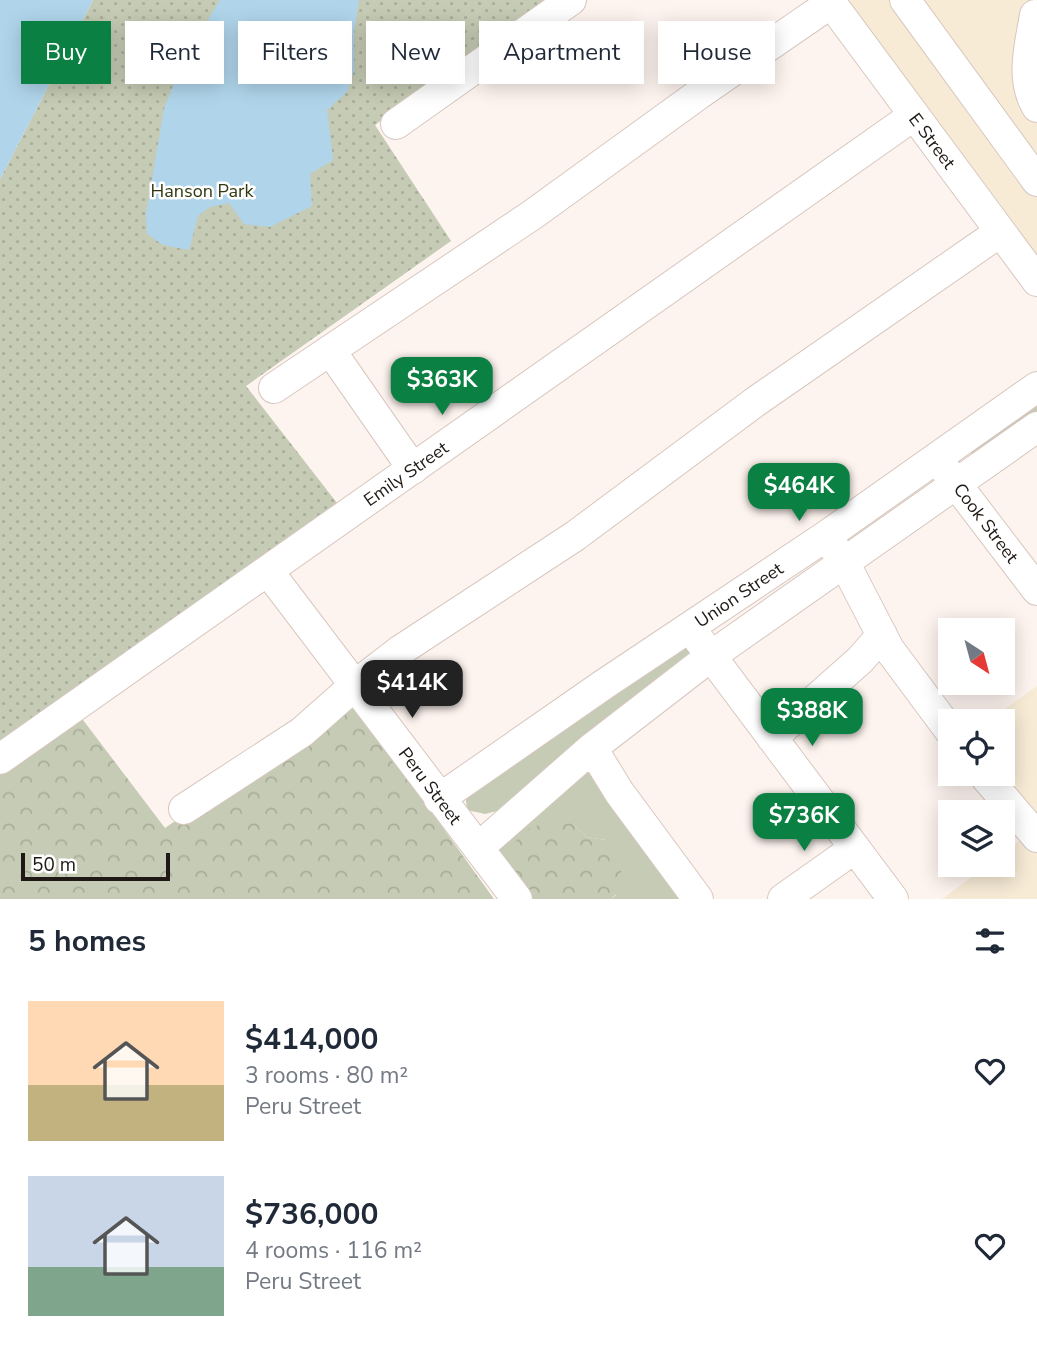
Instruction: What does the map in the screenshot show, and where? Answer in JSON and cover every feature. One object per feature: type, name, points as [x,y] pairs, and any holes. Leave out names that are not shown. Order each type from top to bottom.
[{"type":"street","points":[[396,124],[571,0]]},
{"type":"street","points":[[905,0],[1037,181]]},
{"type":"street","points":[[274,388],[531,215],[830,1]]},
{"type":"street","name":"E Street","points":[[830,1],[1037,281]]},
{"type":"street","points":[[1035,15],[1027,71],[1032,98],[1037,107]]},
{"type":"street","name":"Emily Street","points":[[0,759],[913,116]]},
{"type":"street","points":[[184,809],[302,732],[401,650],[575,536],[755,402],[1000,232]]},
{"type":"street","points":[[330,350],[414,469]]},
{"type":"street","name":"Union Street","points":[[439,799],[603,685],[826,536],[1037,387]]},
{"type":"street","name":"Union Street","points":[[478,848],[592,748],[711,656],[1037,427]]},
{"type":"street","name":"Cook Street","points":[[935,457],[1037,590]]},
{"type":"street","points":[[826,536],[844,562],[889,649],[938,715]]},
{"type":"street","name":"Peru Street","points":[[268,571],[517,899]]},
{"type":"street","points":[[690,628],[893,899]]},
{"type":"street","points":[[772,738],[860,660],[882,635]]},
{"type":"street","points":[[592,748],[619,792],[698,899]]},
{"type":"street","points":[[993,786],[1037,837]]},
{"type":"street","points":[[783,899],[855,848]]},
{"type":"shaded area","points":[[846,0],[1037,0],[1037,260]]},
{"type":"shaded area","points":[[1037,686],[1037,899],[942,899],[972,877],[1015,877],[1015,844],[1032,831],[1015,811],[1015,800],[1005,800],[993,786],[1015,786],[1015,709],[1005,709]]},
{"type":"green space","name":"Hanson Park","points":[[93,0],[547,0],[518,21],[479,21],[479,49],[465,60],[465,21],[366,21],[366,84],[431,84],[375,125],[451,241],[246,386],[337,503],[0,742],[0,179],[49,84],[111,84],[111,21],[82,21]]},
{"type":"green space","points":[[1037,394],[1037,414],[973,455],[968,450]]},
{"type":"green space","points":[[680,645],[687,648],[690,655],[501,810],[485,814],[467,810],[465,791]]},
{"type":"green space","points":[[351,700],[494,899],[0,899],[0,770],[80,716],[165,828]]},
{"type":"green space","points":[[595,766],[681,899],[611,899],[616,895],[606,840],[587,837],[573,824],[506,864],[500,856],[498,846]]},
{"type":"green space","points":[[549,821],[573,824],[587,837],[606,840],[615,854],[622,878],[617,893],[611,899],[533,899],[506,864],[507,850],[526,830]]},
{"type":"water","points":[[0,0],[93,0],[82,21],[21,21],[21,84],[49,84],[0,179]]},
{"type":"water","points":[[220,0],[359,0],[352,77],[352,21],[238,21],[238,84],[350,84],[347,92],[327,110],[333,160],[310,174],[312,206],[270,227],[244,224],[229,203],[210,207],[198,216],[189,250],[163,245],[147,234],[146,214],[164,109],[174,84],[224,84],[224,21],[207,21]]}]
